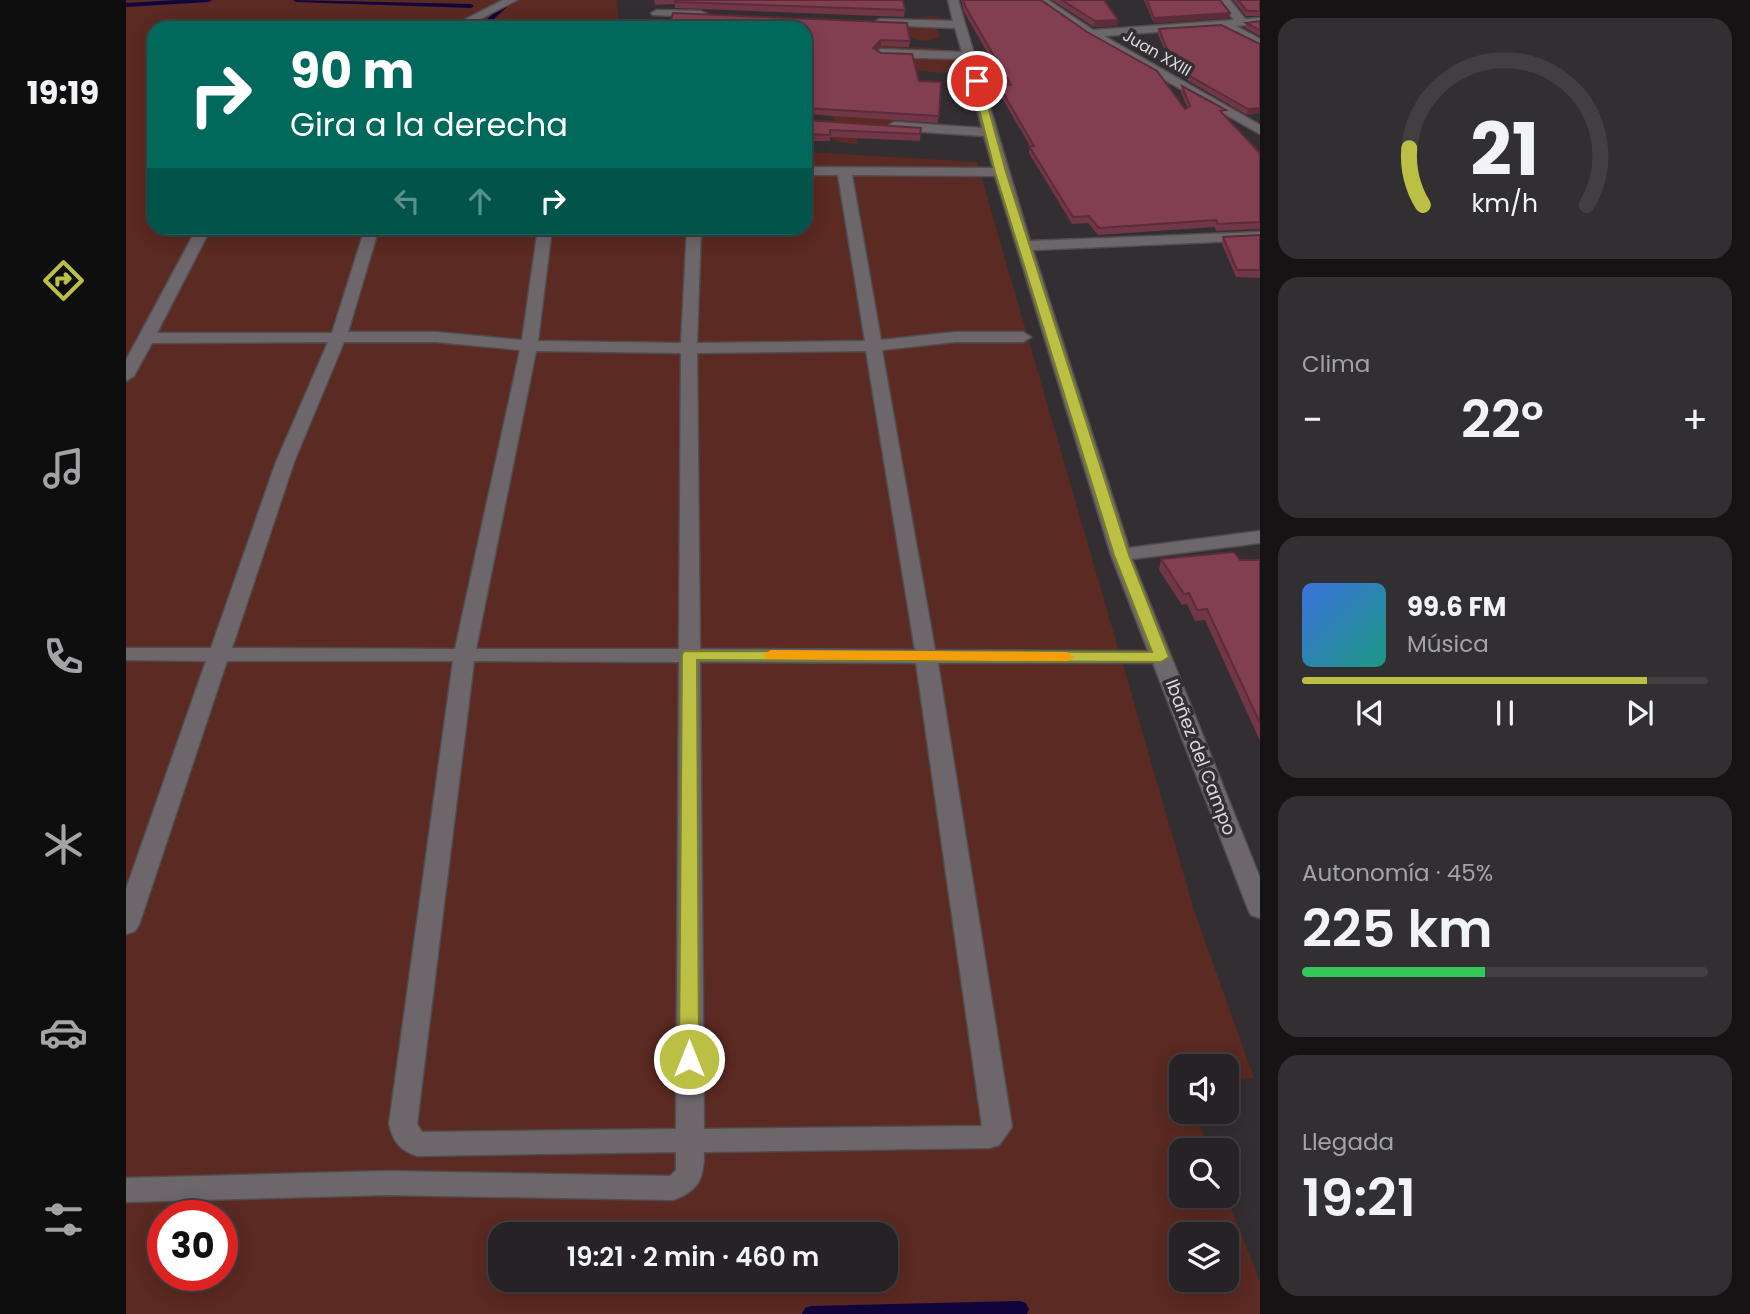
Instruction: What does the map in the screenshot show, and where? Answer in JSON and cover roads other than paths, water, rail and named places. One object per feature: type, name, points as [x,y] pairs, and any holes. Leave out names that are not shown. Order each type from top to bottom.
[{"type":"street","points":[[468,21],[512,0]]},
{"type":"street","name":"Ibañez del Campo","points":[[953,0],[1000,172],[1121,555],[1259,905]]},
{"type":"street","name":"Juan XXIII","points":[[1041,0],[1091,34],[1260,130]]},
{"type":"street","points":[[1224,0],[1242,22]]},
{"type":"street","points":[[657,13],[712,15]]},
{"type":"street","points":[[862,21],[958,25]]},
{"type":"street","points":[[1091,34],[1260,21]]},
{"type":"street","points":[[1223,24],[1260,44]]},
{"type":"street","points":[[881,53],[970,55]]},
{"type":"street","points":[[1242,120],[1260,118]]},
{"type":"street","points":[[884,126],[990,132]]},
{"type":"street","points":[[812,171],[1000,172]]},
{"type":"street","points":[[544,235],[529,346],[464,654],[402,1124],[406,1136],[417,1144],[989,1137],[998,1127],[926,656],[844,171]]},
{"type":"street","points":[[126,376],[200,235]]},
{"type":"street","points":[[126,925],[285,462],[340,336],[370,235]]},
{"type":"street","points":[[126,1190],[387,1183],[673,1188],[683,1183],[690,1173],[689,348],[694,235]]},
{"type":"street","points":[[1023,246],[1260,236]]},
{"type":"street","points":[[147,338],[436,337],[529,346],[689,348],[875,346],[955,337],[1023,337]]},
{"type":"street","points":[[1121,555],[1260,537]]},
{"type":"street","points":[[126,654],[1161,657]]},
{"type":"waterway","points":[[126,5],[209,0]]},
{"type":"waterway","points":[[296,0],[471,6]]},
{"type":"waterway","points":[[488,21],[504,7]]},
{"type":"waterway","points":[[811,1314],[1020,1309]]}]
